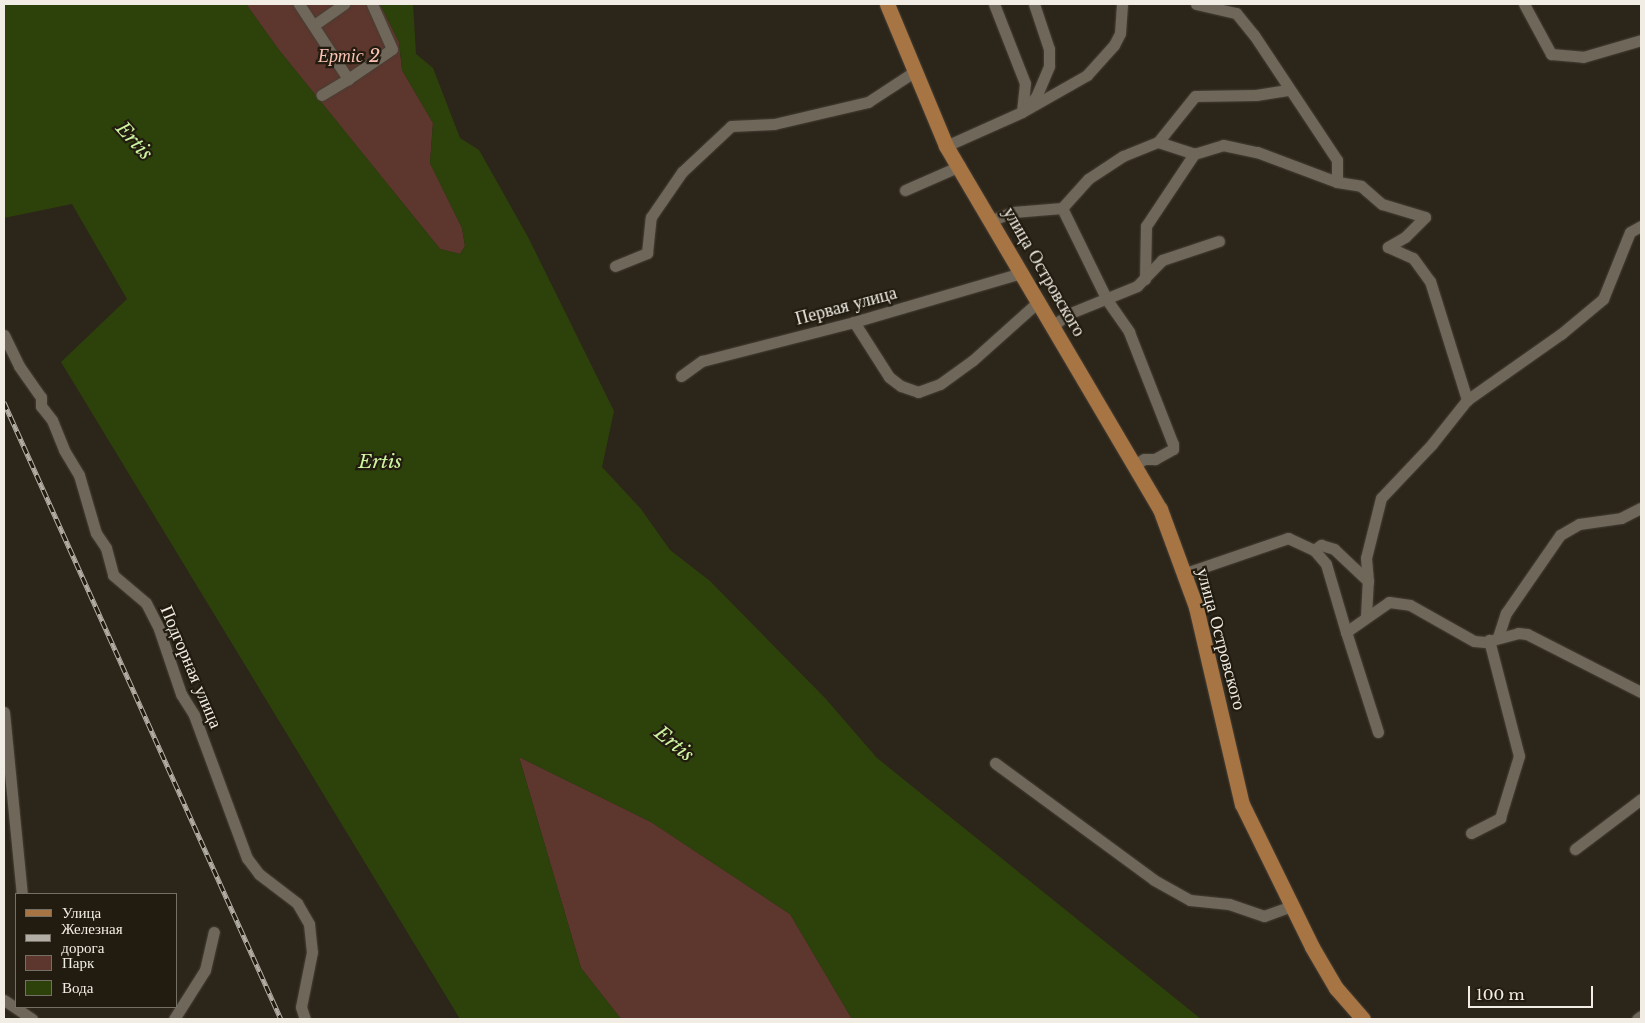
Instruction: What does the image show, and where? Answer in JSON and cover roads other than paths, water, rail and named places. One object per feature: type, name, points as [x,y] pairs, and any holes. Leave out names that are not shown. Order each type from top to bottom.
[{"type":"main road","name":"улица Островского","points":[[887,4],[946,146],[992,220],[1160,509],[1186,573],[1242,804],[1291,906],[1336,988],[1362,1019]]},
{"type":"street","points":[[299,4],[348,79]]},
{"type":"street","points":[[314,25],[344,4]]},
{"type":"street","points":[[321,95],[392,49],[372,4]]},
{"type":"street","points":[[994,4],[1025,83],[1022,112]]},
{"type":"street","points":[[1022,112],[1036,97],[1049,66],[1049,49],[1034,4]]},
{"type":"street","points":[[946,146],[1022,112],[1087,75],[1114,45],[1120,33],[1122,4]]},
{"type":"street","points":[[1196,4],[1236,13],[1337,160],[1337,182]]},
{"type":"street","points":[[1524,4],[1551,54],[1583,57],[1641,40]]},
{"type":"street","points":[[615,266],[647,252],[651,217],[682,172],[731,126],[774,124],[868,102],[914,72]]},
{"type":"street","points":[[992,220],[1013,212],[1062,208],[1088,179],[1123,156],[1158,142],[1195,96],[1256,95],[1288,90]]},
{"type":"street","points":[[1158,142],[1194,154],[1223,145],[1257,152],[1337,182],[1361,186],[1382,204],[1425,217],[1406,237],[1388,248],[1413,258],[1430,281],[1467,400]]},
{"type":"street","points":[[1146,279],[1146,226],[1194,154]]},
{"type":"street","points":[[905,190],[960,166]]},
{"type":"street","points":[[1062,208],[1107,300],[1130,332],[1173,444],[1173,449],[1156,460],[1144,459],[1134,465]]},
{"type":"street","points":[[1366,616],[1368,581],[1366,558],[1381,498],[1432,444],[1467,400],[1561,334],[1603,299],[1630,232],[1641,226]]},
{"type":"street","points":[[1053,325],[1072,312],[1107,300],[1146,279],[1162,260],[1219,242]]},
{"type":"street","name":"Первая улица","points":[[681,376],[702,361],[854,322],[1022,273]]},
{"type":"street","points":[[854,322],[889,378],[901,386],[918,392],[940,384],[972,361],[1038,302]]},
{"type":"street","name":"Подгорная улица","points":[[4,335],[19,366],[41,397],[41,406],[52,420],[64,450],[79,475],[96,533],[106,548],[113,575],[146,603],[160,630],[181,694],[194,715],[247,858],[259,874],[297,903],[309,924],[312,952],[301,1007],[305,1019]]},
{"type":"street","points":[[1471,833],[1500,818],[1519,756],[1494,638],[1506,613],[1560,534],[1579,524],[1621,518],[1641,508]]},
{"type":"street","points":[[1186,573],[1288,538],[1314,550],[1326,564],[1378,732]]},
{"type":"street","points":[[1314,550],[1321,545],[1334,549],[1368,581]]},
{"type":"street","points":[[1346,632],[1380,606],[1399,602],[1410,605],[1464,638],[1494,638],[1528,634],[1641,692]]},
{"type":"street","points":[[4,712],[6,760],[22,893]]},
{"type":"street","points":[[995,763],[1154,880],[1190,900],[1229,904],[1264,916],[1291,906]]},
{"type":"street","points":[[1575,849],[1641,799]]},
{"type":"street","points":[[174,1019],[205,970],[214,932]]},
{"type":"street","points":[[4,1000],[15,1007]]},
{"type":"street","points":[[22,1012],[32,1019]]},
{"type":"street","points":[[1637,1019],[1641,1016]]},
{"type":"water","name":"Ertis","points":[[4,4],[246,4],[279,50],[440,249],[460,254],[465,246],[462,228],[430,163],[433,123],[402,70],[399,42],[380,4],[413,4],[416,54],[433,68],[460,138],[479,150],[528,237],[614,411],[602,467],[641,509],[670,550],[710,581],[825,698],[877,758],[1201,1019],[852,1019],[790,914],[651,822],[519,757],[581,968],[621,1019],[460,1019],[61,362],[127,299],[72,204],[4,218]]},
{"type":"railway","points":[[4,402],[281,1019]]},
{"type":"park label","name":"Ертіс 2","points":[[349,56]]}]
